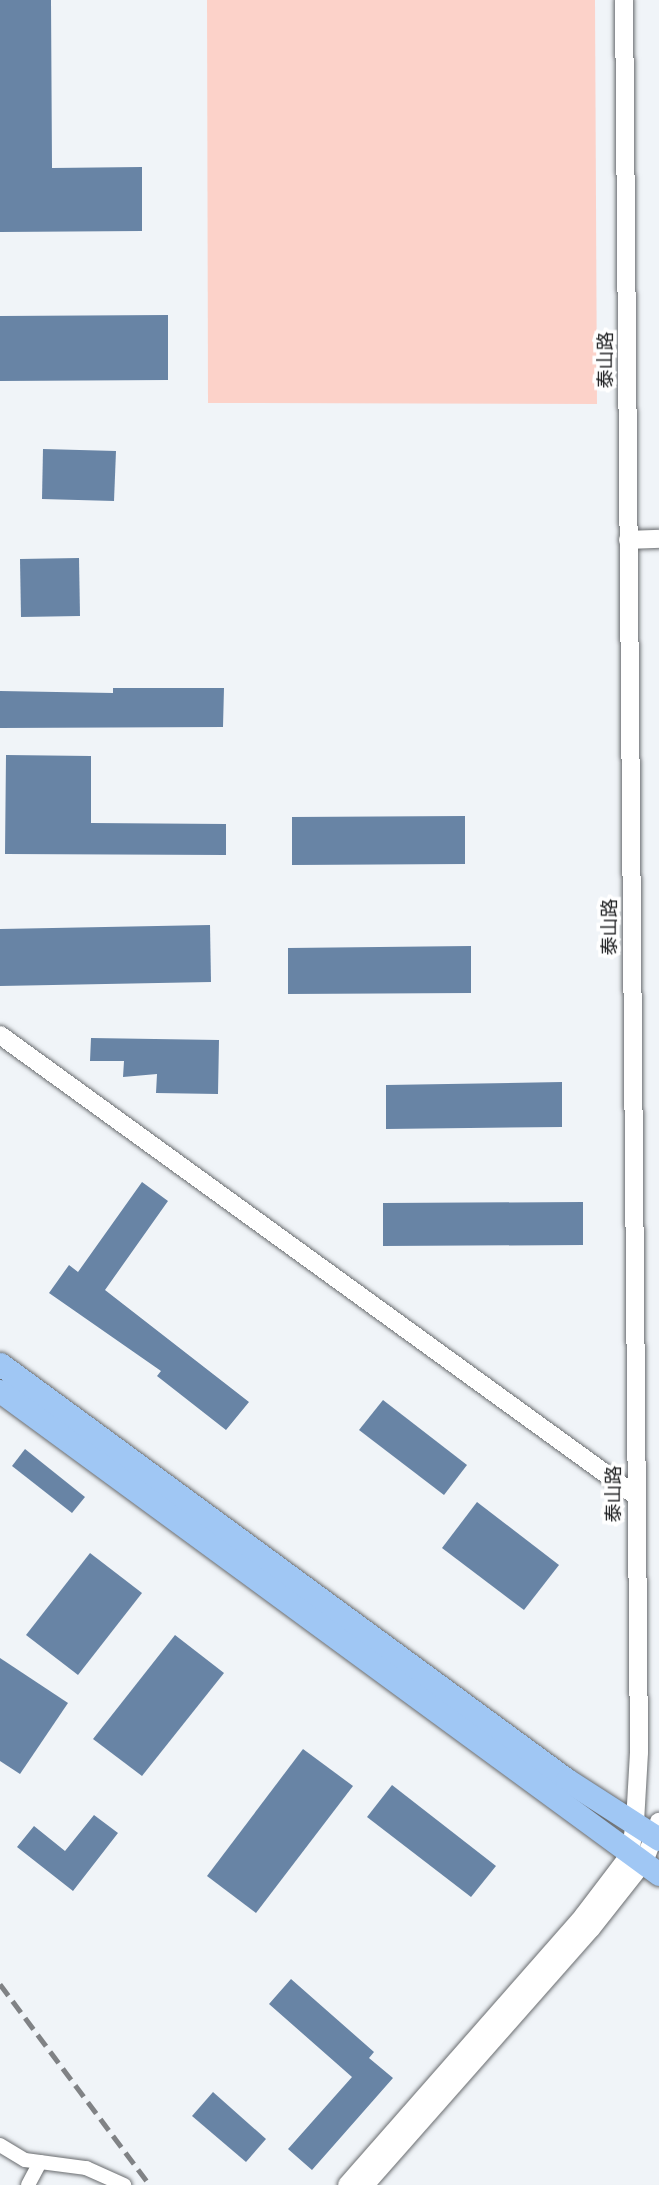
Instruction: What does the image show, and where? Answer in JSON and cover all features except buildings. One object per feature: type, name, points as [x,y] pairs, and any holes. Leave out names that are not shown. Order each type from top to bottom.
[{"type":"highway","points":[[0,1364],[567,1780],[658,1833]]},
{"type":"highway","points":[[0,1391],[644,1863]]},
{"type":"street","name":"泰山路","points":[[624,0],[639,1752],[635,1822],[644,1863]]},
{"type":"street","points":[[628,540],[659,540]]},
{"type":"street","points":[[0,1035],[635,1495]]},
{"type":"street","points":[[365,2185],[644,1863],[658,1833]]},
{"type":"street","points":[[347,2185],[583,1916],[644,1863]]},
{"type":"street","points":[[0,2145],[40,2162],[86,2168],[124,2185]]},
{"type":"street","points":[[29,2185],[40,2162]]},
{"type":"shaded area","points":[[207,0],[595,0],[597,404],[208,403]]},
{"type":"railway","points":[[0,1984],[150,2185]]}]
